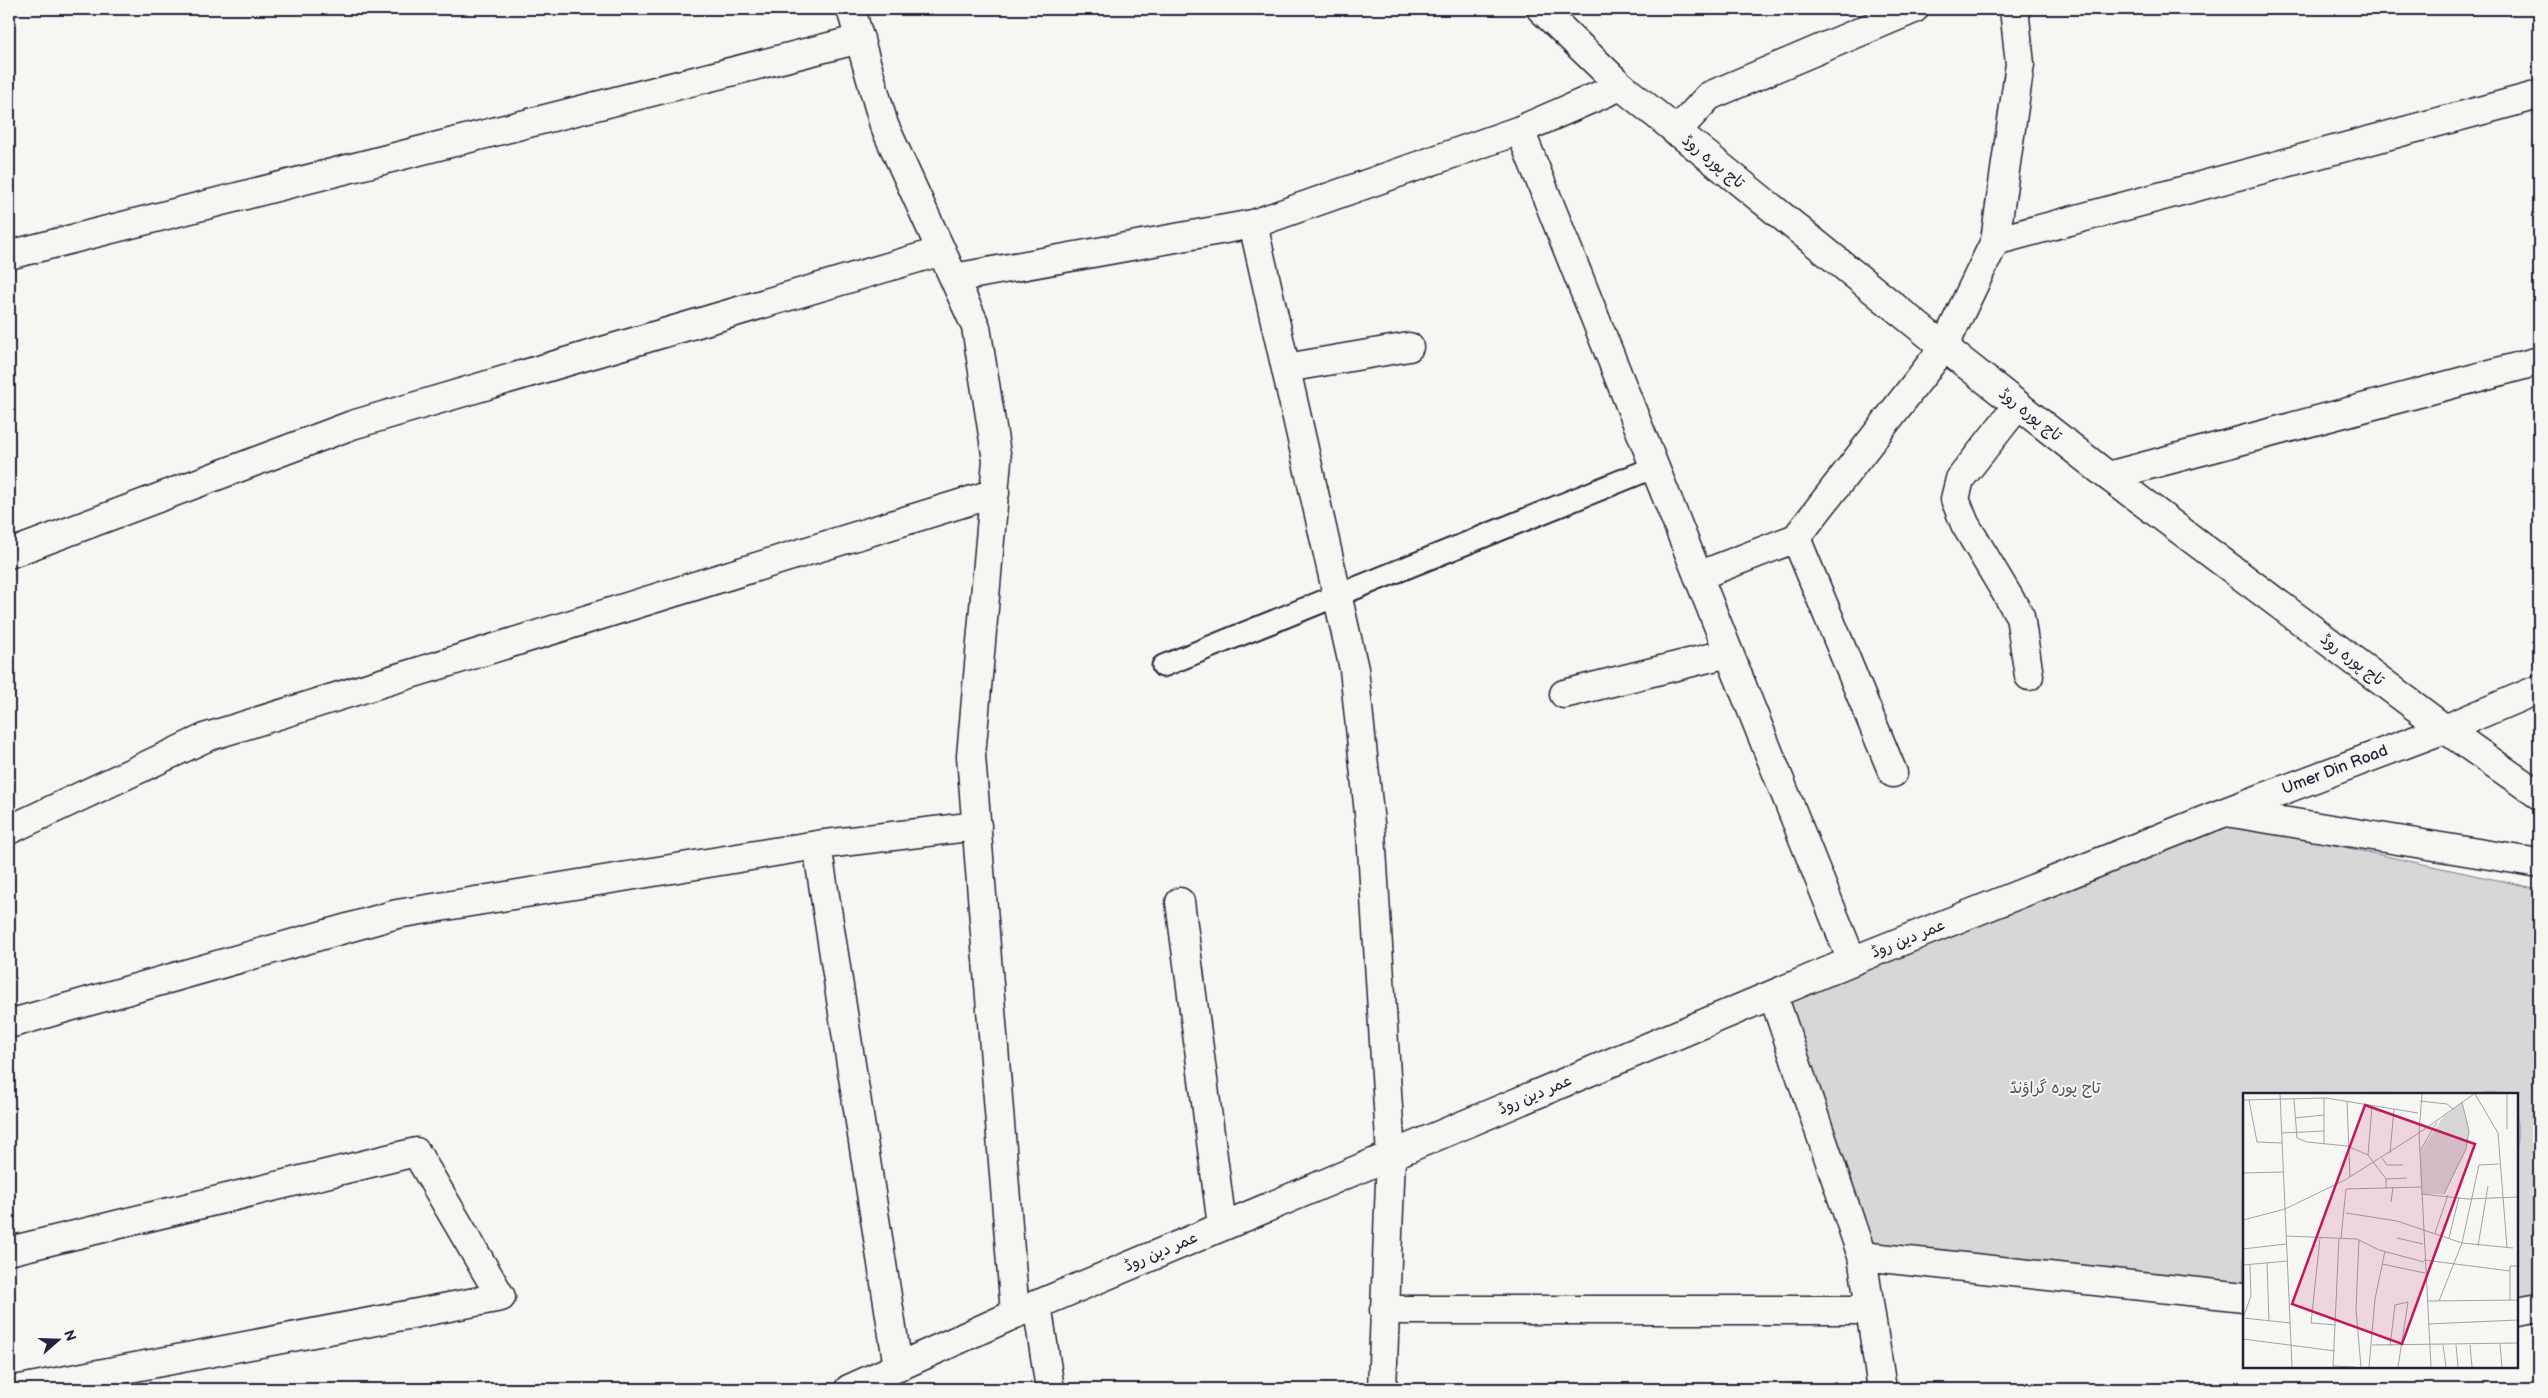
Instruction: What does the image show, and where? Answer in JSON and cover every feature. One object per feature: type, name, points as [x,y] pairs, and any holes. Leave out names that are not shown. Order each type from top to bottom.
[{"type":"street","points":[[851,9],[884,125],[976,327],[997,460],[971,756],[1026,1309],[1050,1389]]},
{"type":"street","name":"تاج پورہ روڈ","points":[[1541,9],[1621,86],[1944,347],[2108,476],[2445,729],[2539,795]]},
{"type":"street","points":[[1676,132],[1709,96],[1914,9]]},
{"type":"street","points":[[1698,576],[1796,538],[1944,347],[1995,241],[2020,64],[2014,9]]},
{"type":"street","points":[[9,255],[860,39]]},
{"type":"street","points":[[954,278],[1253,224],[1520,130],[1621,86]]},
{"type":"street","points":[[1995,241],[2539,95]]},
{"type":"street","points":[[1520,130],[1852,961]]},
{"type":"street","points":[[1253,224],[1354,669],[1371,834],[1391,1156],[1382,1389]]},
{"type":"street","points":[[9,554],[352,425],[942,251]]},
{"type":"street","points":[[1286,368],[1409,346]]},
{"type":"street","points":[[2108,476],[2539,361]]},
{"type":"street","points":[[2018,405],[1960,479],[1954,499],[1965,524],[2020,616],[2029,676]]},
{"type":"street","points":[[9,830],[207,737],[995,493]]},
{"type":"street","points":[[1796,538],[1893,773]]},
{"type":"street","points":[[1564,694],[1729,653]]},
{"type":"street","name":"Umer Din Road","points":[[2225,812],[2445,729],[2539,689]]},
{"type":"street","points":[[2225,812],[2539,863]]},
{"type":"street","name":"عمر دین روڈ","points":[[849,1389],[1026,1309],[1852,961],[2225,812]]},
{"type":"street","points":[[9,1024],[397,914],[817,845],[977,826]]},
{"type":"street","points":[[817,845],[898,1367]]},
{"type":"street","points":[[1180,902],[1222,1226]]},
{"type":"street","points":[[1773,995],[1862,1256],[1882,1389]]},
{"type":"street","points":[[9,1251],[416,1152],[501,1296],[20,1389]]},
{"type":"street","points":[[1862,1256],[2243,1298]]},
{"type":"street","points":[[2518,1311],[2539,1307]]},
{"type":"street","points":[[1384,1310],[1870,1310]]},
{"type":"lane","points":[[1164,666],[1655,468]]},
{"type":"green space","name":"تاج پورہ گراؤنڈ","points":[[2223,821],[2539,889],[2539,1307],[2518,1311],[2518,1093],[2243,1093],[2243,1297],[1862,1256],[1773,995]]}]
